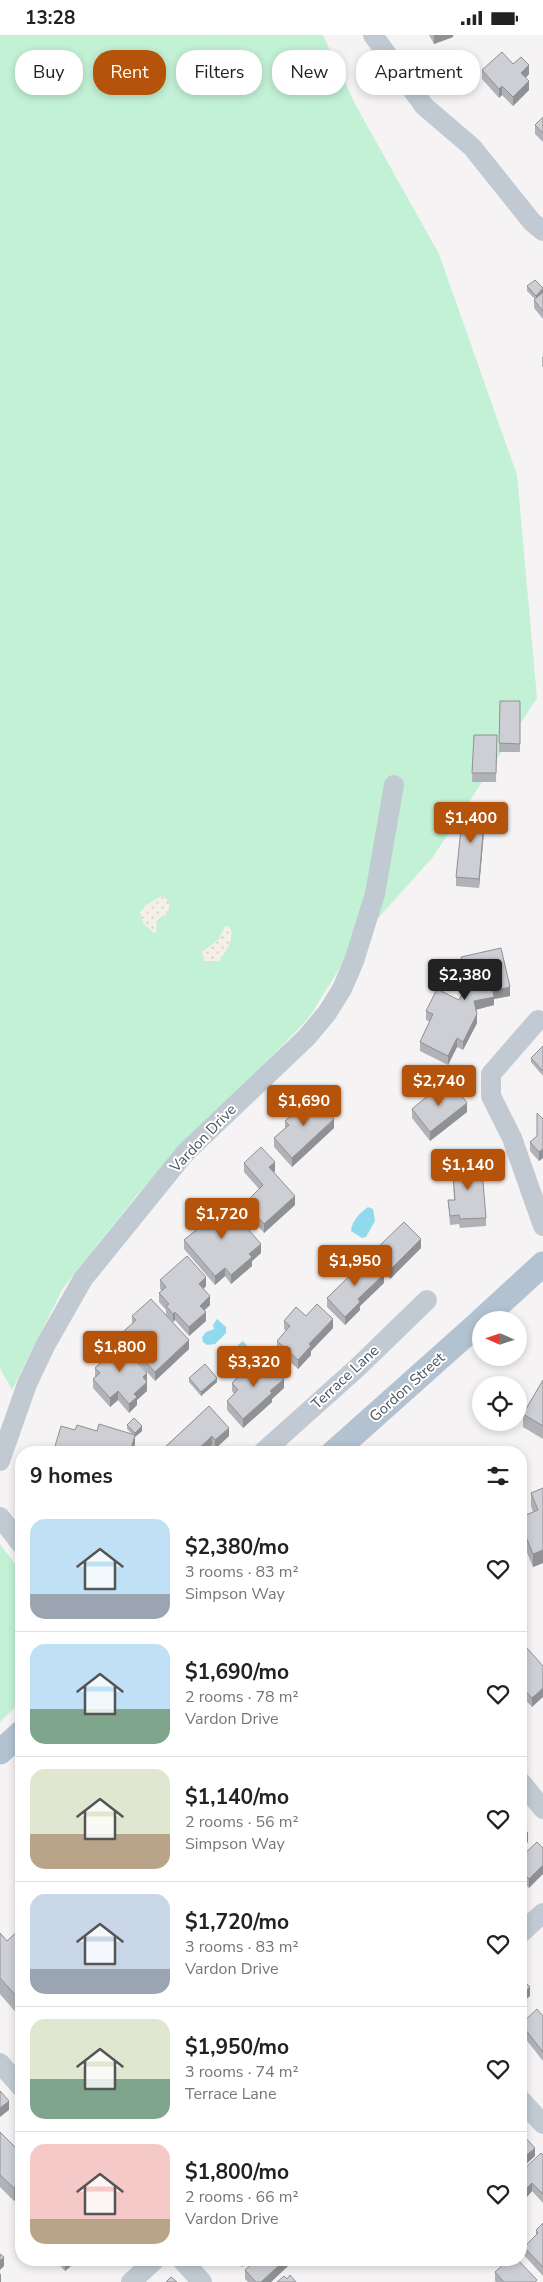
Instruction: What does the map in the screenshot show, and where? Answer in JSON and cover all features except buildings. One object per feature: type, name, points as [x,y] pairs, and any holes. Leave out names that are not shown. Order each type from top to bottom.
[{"type":"main road","name":"Gordon Street","points":[[492,1311],[543,1264]]},
{"type":"main road","name":"Gordon Street","points":[[341,1446],[472,1329]]},
{"type":"main road","points":[[0,1752],[15,1738]]},
{"type":"street","points":[[373,35],[424,106],[472,147],[532,222],[543,231]]},
{"type":"street","name":"Vardon Drive","points":[[0,1461],[27,1384],[46,1344],[83,1279],[185,1153],[307,1037],[327,1013],[342,989],[354,961],[376,894],[394,785]]},
{"type":"street","points":[[538,1020],[491,1074],[491,1096],[512,1137],[543,1226]]},
{"type":"street","name":"Terrace Lane","points":[[270,1446],[358,1367],[427,1300]]},
{"type":"street","points":[[0,1517],[15,1536]]},
{"type":"street","points":[[527,1789],[543,1809]]},
{"type":"street","points":[[527,1928],[543,1913]]},
{"type":"street","points":[[0,2063],[15,2080]]},
{"type":"street","points":[[527,2107],[543,2124]]},
{"type":"street","points":[[131,2282],[148,2266]]},
{"type":"street","points":[[187,2266],[202,2282]]},
{"type":"green space","points":[[0,35],[323,35],[330,50],[272,50],[272,95],[346,95],[346,85],[439,254],[517,475],[537,698],[433,857],[354,945],[308,1019],[137,1195],[63,1288],[12,1390],[0,1368]]},
{"type":"green space","points":[[0,1544],[15,1564],[15,1707],[0,1722]]},
{"type":"sand","points":[[163,895],[169,902],[169,910],[157,920],[156,932],[154,933],[143,923],[140,912],[146,905]]},
{"type":"sand","points":[[225,926],[230,927],[231,932],[231,941],[227,949],[219,961],[204,961],[202,952],[219,939]]},
{"type":"water","points":[[368,1207],[373,1209],[375,1221],[366,1237],[362,1238],[351,1231],[357,1217]]},
{"type":"water","points":[[217,1319],[226,1327],[226,1333],[215,1344],[207,1345],[203,1342],[202,1337],[206,1332],[214,1329],[213,1325]]},
{"type":"water","points":[[243,1341],[253,1353],[228,1374],[218,1362]]}]
